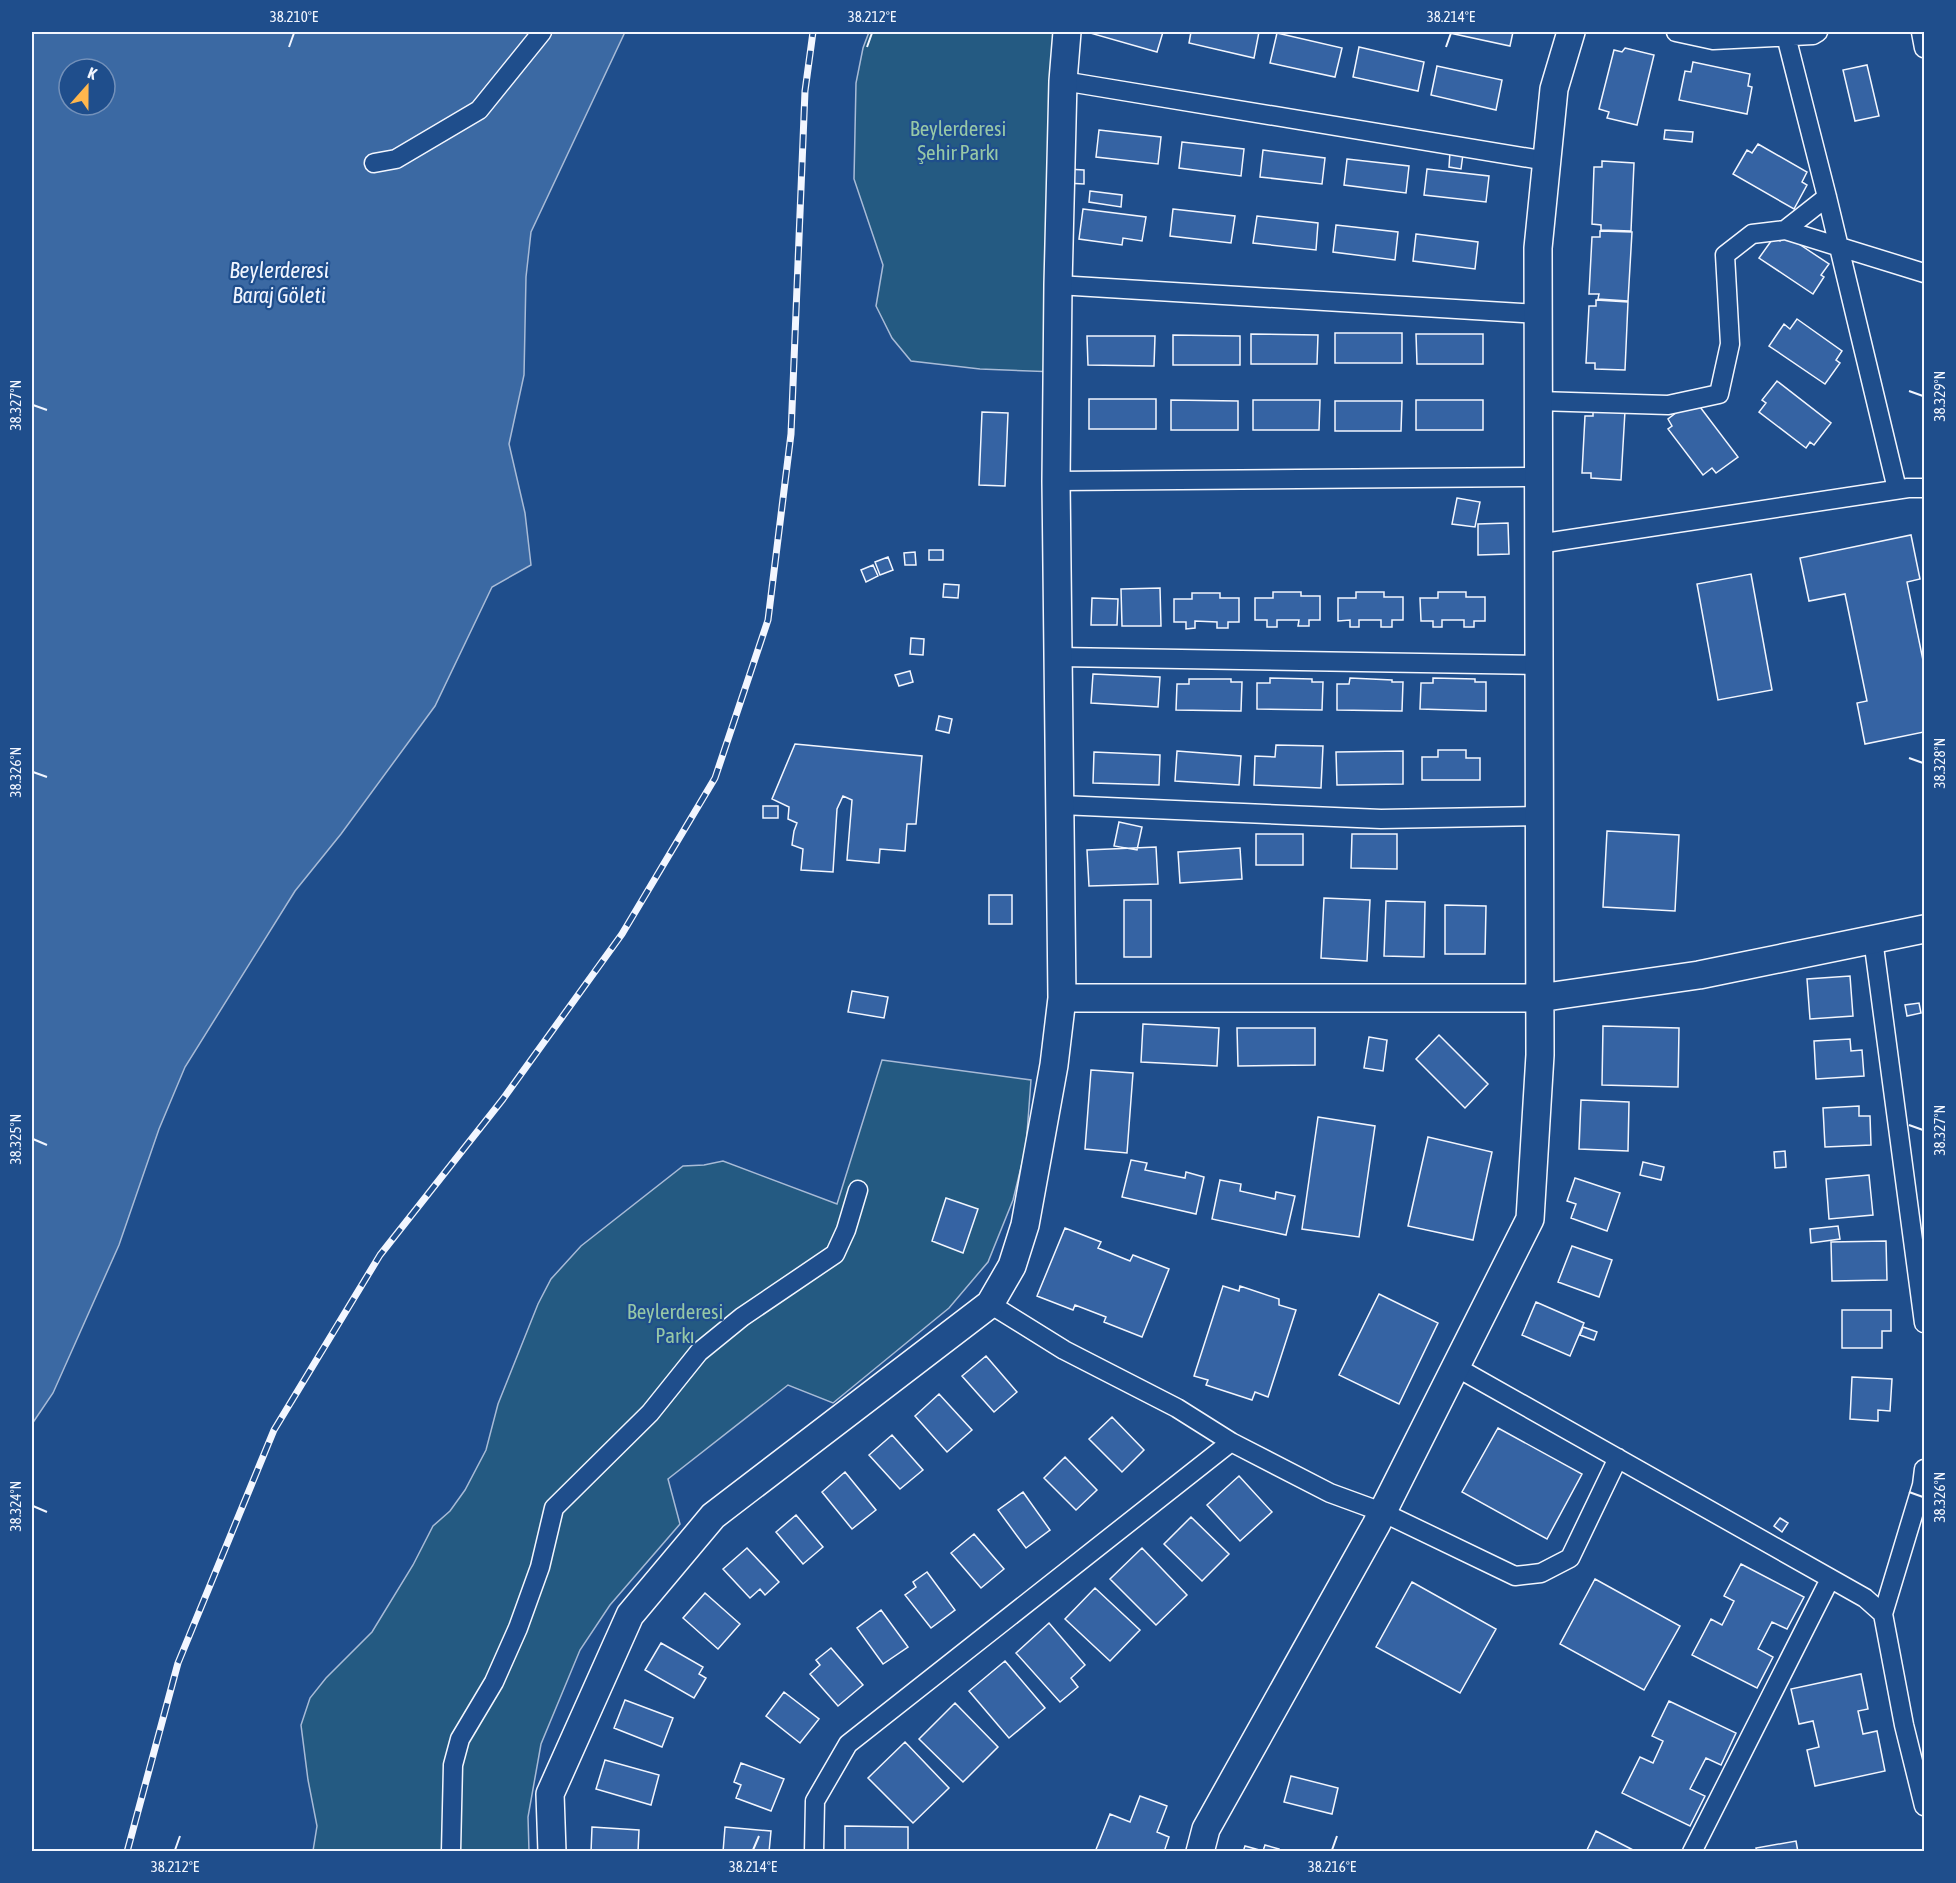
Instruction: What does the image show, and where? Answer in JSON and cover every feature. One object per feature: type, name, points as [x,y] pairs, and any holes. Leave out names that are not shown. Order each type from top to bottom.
[{"type":"street","points":[[374,163],[396,159],[480,110],[542,32]]},
{"type":"street","points":[[552,1851],[550,1794],[630,1615],[713,1516],[990,1304],[1012,1266],[1025,1225],[1054,1065],[1062,998],[1056,481],[1058,285],[1063,81],[1067,32]]},
{"type":"street","points":[[1200,1851],[1206,1829],[1382,1512],[1530,1219],[1540,1055],[1539,248],[1554,89],[1571,32]]},
{"type":"street","points":[[1676,32],[1713,40],[1818,32]]},
{"type":"street","points":[[1921,32],[1924,48]]},
{"type":"street","points":[[1786,36],[1897,489]]},
{"type":"street","points":[[1063,81],[1547,160]]},
{"type":"street","points":[[1785,230],[1827,197]]},
{"type":"street","points":[[1538,401],[1668,405],[1719,394],[1730,344],[1725,255],[1752,234],[1785,230],[1924,273]]},
{"type":"street","points":[[1058,285],[1538,314]]},
{"type":"street","points":[[1056,481],[1538,477]]},
{"type":"street","points":[[1538,544],[1897,489],[1924,488]]},
{"type":"street","points":[[1059,657],[1538,665]]},
{"type":"street","points":[[1061,805],[1381,819],[1539,816]]},
{"type":"street","points":[[1062,998],[1539,998],[1699,975],[1924,929]]},
{"type":"street","points":[[1873,939],[1924,1323]]},
{"type":"street","points":[[451,1851],[453,1765],[460,1739],[494,1682],[518,1628],[540,1567],[554,1508],[650,1413],[699,1352],[742,1317],[835,1254],[846,1230],[858,1190]]},
{"type":"street","points":[[990,1304],[1064,1350],[1177,1408],[1231,1442],[1330,1492],[1382,1512],[1515,1576],[1541,1573],[1570,1558],[1618,1458]]},
{"type":"street","points":[[1455,1367],[1865,1598],[1883,1614]]},
{"type":"street","points":[[814,1851],[815,1801],[848,1744],[1231,1442]]},
{"type":"street","points":[[1924,1469],[1922,1485],[1883,1614],[1904,1725],[1924,1806]]},
{"type":"street","points":[[1692,1851],[1830,1579]]},
{"type":"green space","name":"Beylerderesi Şehir Parkı","points":[[869,32],[1068,32],[1057,372],[980,369],[911,361],[892,338],[876,306],[883,265],[854,179],[856,83],[863,48]]},
{"type":"green space","name":"Beylerderesi Parkı","points":[[882,1060],[1031,1080],[1026,1147],[1013,1200],[988,1262],[949,1308],[833,1403],[788,1385],[668,1479],[680,1524],[610,1605],[580,1650],[541,1744],[528,1817],[529,1851],[313,1851],[317,1826],[301,1725],[310,1698],[326,1678],[372,1632],[413,1565],[433,1526],[450,1511],[465,1490],[486,1450],[498,1404],[538,1304],[551,1279],[581,1246],[683,1166],[723,1161],[837,1204]]},
{"type":"water","name":"Beylerderesi Baraj Göleti","points":[[32,32],[625,32],[531,232],[526,277],[524,375],[509,444],[525,513],[531,565],[492,587],[435,706],[341,834],[295,891],[185,1067],[159,1129],[119,1245],[53,1393],[32,1424]]},
{"type":"building","points":[[1091,32],[1163,32],[1157,52]]},
{"type":"building","points":[[1191,32],[1259,32],[1254,58],[1189,43]]},
{"type":"building","points":[[1445,32],[1513,32],[1510,46]]},
{"type":"building","points":[[1277,33],[1342,48],[1335,77],[1270,63]]},
{"type":"building","points":[[1359,47],[1424,62],[1418,91],[1353,77]]},
{"type":"building","points":[[1625,48],[1654,55],[1637,125],[1607,118],[1609,112],[1599,109],[1614,50],[1622,52]]},
{"type":"building","points":[[1693,62],[1750,74],[1748,86],[1752,87],[1747,114],[1679,100],[1685,71],[1691,72]]},
{"type":"building","points":[[1867,65],[1879,116],[1855,121],[1843,70]]},
{"type":"building","points":[[1437,66],[1502,80],[1496,110],[1431,95]]},
{"type":"building","points":[[1099,130],[1161,137],[1158,164],[1096,157]]},
{"type":"building","points":[[1665,130],[1693,132],[1692,142],[1664,139]]},
{"type":"building","points":[[1182,142],[1244,149],[1241,176],[1179,168]]},
{"type":"building","points":[[1758,144],[1807,172],[1802,182],[1807,185],[1794,209],[1733,174],[1747,150],[1752,153]]},
{"type":"building","points":[[1263,150],[1325,158],[1322,184],[1260,177]]},
{"type":"building","points":[[1450,152],[1463,154],[1461,169],[1449,167]]},
{"type":"building","points":[[1347,159],[1409,166],[1406,193],[1344,185]]},
{"type":"building","points":[[1602,161],[1634,163],[1631,231],[1601,230],[1601,225],[1592,224],[1594,167],[1602,167]]},
{"type":"building","points":[[1067,169],[1084,170],[1084,184],[1066,183]]},
{"type":"building","points":[[1427,169],[1489,176],[1486,202],[1424,195]]},
{"type":"building","points":[[1090,191],[1122,195],[1121,207],[1089,202]]},
{"type":"building","points":[[1083,209],[1146,217],[1142,241],[1123,238],[1122,245],[1079,239]]},
{"type":"building","points":[[1173,209],[1235,216],[1231,243],[1170,236]]},
{"type":"building","points":[[1257,216],[1318,223],[1316,250],[1253,243]]},
{"type":"building","points":[[1336,225],[1398,232],[1395,260],[1333,252]]},
{"type":"building","points":[[1600,231],[1632,232],[1628,301],[1598,299],[1599,294],[1589,294],[1592,237],[1600,237]]},
{"type":"building","points":[[1416,234],[1478,242],[1475,269],[1413,261]]},
{"type":"building","points":[[1784,234],[1829,264],[1821,275],[1824,277],[1813,294],[1759,258],[1774,237],[1780,241]]},
{"type":"building","points":[[1596,300],[1628,302],[1625,370],[1595,369],[1595,363],[1586,363],[1589,306],[1596,306]]},
{"type":"building","points":[[1797,319],[1842,351],[1836,360],[1840,363],[1825,384],[1769,346],[1784,324],[1790,329]]},
{"type":"building","points":[[1335,333],[1402,333],[1402,363],[1335,363]]},
{"type":"building","points":[[1251,334],[1318,335],[1317,364],[1251,364]]},
{"type":"building","points":[[1416,334],[1483,334],[1483,364],[1417,364]]},
{"type":"building","points":[[1173,335],[1240,336],[1240,365],[1173,365]]},
{"type":"building","points":[[1087,336],[1155,336],[1154,366],[1088,365]]},
{"type":"building","points":[[1777,381],[1831,423],[1814,445],[1810,442],[1806,448],[1759,412],[1766,403],[1762,400]]},
{"type":"building","points":[[1089,399],[1156,399],[1156,429],[1089,429]]},
{"type":"building","points":[[1694,399],[1738,457],[1716,473],[1712,468],[1703,475],[1668,429],[1672,426],[1668,419]]},
{"type":"building","points":[[1171,400],[1238,401],[1238,430],[1171,430]]},
{"type":"building","points":[[1253,400],[1320,400],[1319,430],[1253,430]]},
{"type":"building","points":[[1416,400],[1483,400],[1483,430],[1416,430]]},
{"type":"building","points":[[1335,401],[1402,401],[1401,431],[1335,431]]},
{"type":"building","points":[[1593,409],[1625,411],[1621,480],[1591,478],[1591,473],[1582,473],[1585,416],[1593,416]]},
{"type":"building","points":[[982,412],[1008,413],[1005,486],[979,485]]},
{"type":"building","points":[[1457,498],[1480,502],[1475,527],[1452,524]]},
{"type":"building","points":[[1508,523],[1509,554],[1478,555],[1478,524]]},
{"type":"building","points":[[1911,535],[1920,579],[1907,582],[1924,665],[1924,732],[1865,744],[1857,703],[1867,701],[1845,594],[1809,601],[1800,558]]},
{"type":"building","points":[[929,550],[943,550],[943,560],[929,560]]},
{"type":"building","points":[[915,552],[916,565],[905,565],[904,553]]},
{"type":"building","points":[[888,557],[893,570],[880,575],[875,562]]},
{"type":"building","points":[[873,565],[878,576],[866,582],[861,570]]},
{"type":"building","points":[[1751,574],[1772,690],[1718,700],[1697,584]]},
{"type":"building","points":[[944,584],[959,585],[958,598],[943,597]]},
{"type":"building","points":[[1160,588],[1161,626],[1122,626],[1121,589]]},
{"type":"building","points":[[1273,592],[1301,592],[1301,596],[1320,596],[1320,620],[1309,620],[1309,626],[1298,626],[1299,620],[1277,620],[1277,627],[1267,627],[1267,620],[1255,620],[1255,598],[1273,598]]},
{"type":"building","points":[[1356,592],[1384,592],[1384,597],[1403,597],[1403,620],[1392,620],[1392,627],[1381,627],[1381,620],[1359,620],[1359,627],[1350,627],[1350,620],[1338,621],[1338,598],[1356,598]]},
{"type":"building","points":[[1438,592],[1466,592],[1466,597],[1485,597],[1485,621],[1474,621],[1474,627],[1464,627],[1464,620],[1442,620],[1442,627],[1433,627],[1433,621],[1421,621],[1420,598],[1438,598]]},
{"type":"building","points":[[1192,593],[1220,593],[1220,598],[1239,598],[1239,622],[1228,622],[1228,628],[1217,628],[1217,622],[1195,621],[1195,628],[1186,629],[1186,622],[1174,622],[1174,599],[1192,599]]},
{"type":"building","points":[[1092,598],[1118,599],[1117,625],[1091,625]]},
{"type":"building","points":[[911,638],[924,639],[923,655],[910,654]]},
{"type":"building","points":[[910,671],[913,682],[899,686],[895,675]]},
{"type":"building","points":[[1093,674],[1160,677],[1158,707],[1091,703]]},
{"type":"building","points":[[1270,678],[1312,679],[1312,682],[1323,682],[1322,710],[1257,709],[1257,683],[1270,683]]},
{"type":"building","points":[[1350,678],[1403,682],[1402,711],[1337,710],[1337,684],[1349,684]]},
{"type":"building","points":[[1433,678],[1475,679],[1475,682],[1486,682],[1486,711],[1420,709],[1421,683],[1433,683]]},
{"type":"building","points":[[1189,679],[1231,679],[1231,682],[1242,682],[1241,711],[1176,710],[1177,684],[1189,684]]},
{"type":"building","points":[[939,716],[952,719],[949,733],[936,730]]},
{"type":"building","points":[[795,744],[922,756],[916,824],[907,824],[905,851],[880,849],[879,863],[847,860],[852,800],[843,796],[837,809],[833,872],[801,870],[803,849],[792,845],[797,823],[788,819],[789,807],[772,799]]},
{"type":"building","points":[[1276,745],[1323,746],[1321,788],[1254,785],[1255,756],[1275,757]]},
{"type":"building","points":[[1438,750],[1466,750],[1466,758],[1480,758],[1480,780],[1422,780],[1422,757],[1438,757]]},
{"type":"building","points":[[1177,751],[1241,756],[1239,785],[1175,781]]},
{"type":"building","points":[[1403,751],[1403,784],[1337,785],[1336,752]]},
{"type":"building","points":[[1094,752],[1160,755],[1159,785],[1093,783]]},
{"type":"building","points":[[763,806],[778,806],[778,818],[763,818]]},
{"type":"building","points":[[1119,822],[1142,827],[1137,850],[1114,846]]},
{"type":"building","points":[[1607,831],[1679,835],[1675,911],[1603,907]]},
{"type":"building","points":[[1256,834],[1303,834],[1303,865],[1256,865]]},
{"type":"building","points":[[1352,834],[1397,834],[1397,869],[1351,868]]},
{"type":"building","points":[[1156,847],[1158,884],[1089,886],[1087,850]]},
{"type":"building","points":[[1240,848],[1242,879],[1180,883],[1178,852]]},
{"type":"building","points":[[989,895],[1012,895],[1012,924],[989,924]]},
{"type":"building","points":[[1324,898],[1370,900],[1367,961],[1321,958]]},
{"type":"building","points":[[1124,900],[1151,900],[1151,957],[1124,957]]},
{"type":"building","points":[[1386,901],[1425,902],[1424,957],[1384,956]]},
{"type":"building","points":[[1445,905],[1486,906],[1485,954],[1445,954]]},
{"type":"building","points":[[1850,976],[1853,1016],[1810,1019],[1807,979]]},
{"type":"building","points":[[852,991],[888,997],[884,1018],[848,1012]]},
{"type":"building","points":[[1919,1003],[1921,1013],[1907,1016],[1905,1005]]},
{"type":"building","points":[[1143,1024],[1219,1028],[1217,1066],[1141,1062]]},
{"type":"building","points":[[1603,1026],[1679,1028],[1678,1087],[1602,1085]]},
{"type":"building","points":[[1237,1028],[1315,1028],[1315,1065],[1238,1066]]},
{"type":"building","points":[[1439,1035],[1488,1084],[1465,1108],[1416,1059]]},
{"type":"building","points":[[1369,1037],[1387,1040],[1383,1071],[1364,1068]]},
{"type":"building","points":[[1850,1039],[1851,1051],[1862,1050],[1864,1076],[1816,1079],[1814,1041]]},
{"type":"building","points":[[1091,1070],[1133,1073],[1127,1153],[1085,1149]]},
{"type":"building","points":[[1581,1100],[1629,1102],[1628,1151],[1579,1149]]},
{"type":"building","points":[[1859,1106],[1859,1116],[1870,1116],[1871,1145],[1825,1147],[1823,1108]]},
{"type":"building","points":[[1318,1117],[1375,1126],[1359,1237],[1302,1229]]},
{"type":"building","points":[[1428,1137],[1492,1152],[1473,1240],[1408,1226]]},
{"type":"building","points":[[1785,1151],[1786,1167],[1775,1168],[1774,1152]]},
{"type":"building","points":[[1131,1160],[1147,1163],[1145,1170],[1185,1178],[1186,1172],[1204,1177],[1196,1214],[1122,1197]]},
{"type":"building","points":[[1643,1162],[1664,1167],[1661,1180],[1640,1175]]},
{"type":"building","points":[[1869,1175],[1873,1215],[1829,1219],[1826,1179]]},
{"type":"building","points":[[1575,1178],[1620,1193],[1607,1231],[1571,1218],[1576,1204],[1567,1201]]},
{"type":"building","points":[[1220,1180],[1241,1184],[1240,1191],[1275,1199],[1276,1192],[1295,1196],[1286,1235],[1212,1219]]},
{"type":"building","points":[[946,1198],[978,1209],[963,1253],[932,1241]]},
{"type":"building","points":[[1838,1226],[1840,1239],[1811,1243],[1810,1229]]},
{"type":"building","points":[[1065,1228],[1101,1242],[1098,1248],[1130,1261],[1133,1255],[1169,1269],[1142,1337],[1104,1322],[1106,1317],[1075,1305],[1073,1310],[1037,1296]]},
{"type":"building","points":[[1886,1241],[1887,1280],[1832,1281],[1831,1242]]},
{"type":"building","points":[[1572,1246],[1612,1260],[1599,1297],[1558,1282]]},
{"type":"building","points":[[1223,1286],[1239,1291],[1240,1286],[1279,1299],[1279,1305],[1296,1310],[1268,1397],[1255,1392],[1252,1400],[1206,1385],[1208,1380],[1194,1376]]},
{"type":"building","points":[[1379,1294],[1438,1323],[1399,1404],[1339,1375]]},
{"type":"building","points":[[1536,1302],[1584,1323],[1570,1356],[1522,1335]]},
{"type":"building","points":[[1842,1310],[1891,1310],[1891,1331],[1882,1331],[1882,1348],[1842,1348]]},
{"type":"building","points":[[1583,1327],[1597,1332],[1594,1340],[1580,1335]]},
{"type":"building","points":[[986,1356],[1017,1392],[994,1412],[962,1376]]},
{"type":"building","points":[[1852,1377],[1892,1379],[1890,1411],[1878,1410],[1878,1421],[1850,1419]]},
{"type":"building","points":[[939,1394],[972,1430],[947,1452],[915,1416]]},
{"type":"building","points":[[1112,1417],[1144,1450],[1122,1472],[1089,1439]]},
{"type":"building","points":[[1498,1428],[1582,1474],[1547,1539],[1462,1492]]},
{"type":"building","points":[[892,1435],[923,1470],[900,1489],[869,1455]]},
{"type":"building","points":[[1065,1457],[1097,1490],[1076,1510],[1044,1478]]},
{"type":"building","points":[[845,1472],[876,1510],[852,1529],[822,1492]]},
{"type":"building","points":[[1239,1476],[1272,1512],[1240,1541],[1207,1505]]},
{"type":"building","points":[[1023,1492],[1050,1530],[1026,1548],[998,1510]]},
{"type":"building","points":[[796,1515],[823,1547],[803,1564],[776,1532]]},
{"type":"building","points":[[1191,1517],[1229,1554],[1202,1581],[1164,1544]]},
{"type":"building","points":[[1780,1518],[1788,1523],[1782,1532],[1774,1526]]},
{"type":"building","points":[[974,1534],[1004,1569],[981,1588],[951,1553]]},
{"type":"building","points":[[747,1548],[779,1582],[765,1595],[760,1589],[750,1598],[723,1569]]},
{"type":"building","points":[[1142,1548],[1187,1595],[1156,1625],[1110,1579]]},
{"type":"building","points":[[1741,1564],[1804,1597],[1787,1629],[1772,1622],[1758,1649],[1773,1657],[1757,1688],[1692,1655],[1711,1619],[1722,1625],[1734,1601],[1724,1596]]},
{"type":"building","points":[[927,1572],[955,1610],[931,1628],[905,1595],[916,1587],[913,1582]]},
{"type":"building","points":[[1595,1579],[1680,1626],[1644,1690],[1560,1644]]},
{"type":"building","points":[[1412,1582],[1496,1629],[1460,1693],[1376,1647]]},
{"type":"building","points":[[1095,1588],[1140,1630],[1110,1661],[1065,1619]]},
{"type":"building","points":[[705,1593],[740,1624],[718,1649],[683,1618]]},
{"type":"building","points":[[881,1610],[908,1647],[883,1664],[857,1628]]},
{"type":"building","points":[[1049,1623],[1085,1665],[1071,1678],[1078,1687],[1060,1702],[1016,1653]]},
{"type":"building","points":[[661,1643],[703,1667],[699,1674],[706,1678],[694,1698],[645,1670]]},
{"type":"building","points":[[831,1648],[863,1685],[838,1706],[810,1674],[820,1665],[816,1660]]},
{"type":"building","points":[[1005,1661],[1045,1708],[1009,1738],[969,1691]]},
{"type":"building","points":[[1861,1674],[1868,1709],[1858,1711],[1863,1734],[1877,1731],[1885,1771],[1815,1786],[1807,1750],[1819,1747],[1813,1721],[1799,1724],[1791,1689]]},
{"type":"building","points":[[784,1692],[819,1719],[800,1743],[766,1716]]},
{"type":"building","points":[[625,1700],[673,1718],[662,1747],[614,1728]]},
{"type":"building","points":[[1669,1701],[1736,1733],[1721,1765],[1706,1758],[1690,1789],[1705,1796],[1690,1826],[1622,1793],[1640,1757],[1653,1763],[1663,1741],[1652,1736]]},
{"type":"building","points":[[955,1703],[998,1747],[963,1782],[919,1739]]},
{"type":"building","points":[[905,1742],[949,1788],[913,1823],[868,1778]]},
{"type":"building","points":[[605,1760],[659,1775],[651,1805],[596,1789]]},
{"type":"building","points":[[741,1763],[784,1779],[771,1811],[736,1798],[741,1785],[734,1782]]},
{"type":"building","points":[[1291,1776],[1338,1788],[1332,1814],[1284,1802]]},
{"type":"building","points":[[1140,1796],[1167,1806],[1157,1832],[1169,1837],[1164,1852],[1095,1852],[1110,1814],[1130,1822]]},
{"type":"building","points":[[845,1826],[908,1827],[908,1852],[845,1852]]},
{"type":"building","points":[[592,1827],[639,1830],[638,1852],[591,1852]]},
{"type":"building","points":[[725,1827],[771,1831],[769,1852],[723,1852]]},
{"type":"building","points":[[1596,1831],[1637,1852],[1586,1852]]},
{"type":"building","points":[[1796,1841],[1798,1852],[1757,1852],[1756,1848]]},
{"type":"building","points":[[1265,1845],[1279,1849],[1278,1852],[1243,1852],[1245,1846],[1263,1851]]},
{"type":"railway","points":[[127,1852],[178,1663],[274,1430],[380,1255],[503,1099],[622,934],[715,778],[768,620],[791,434],[805,91],[813,32]]}]
